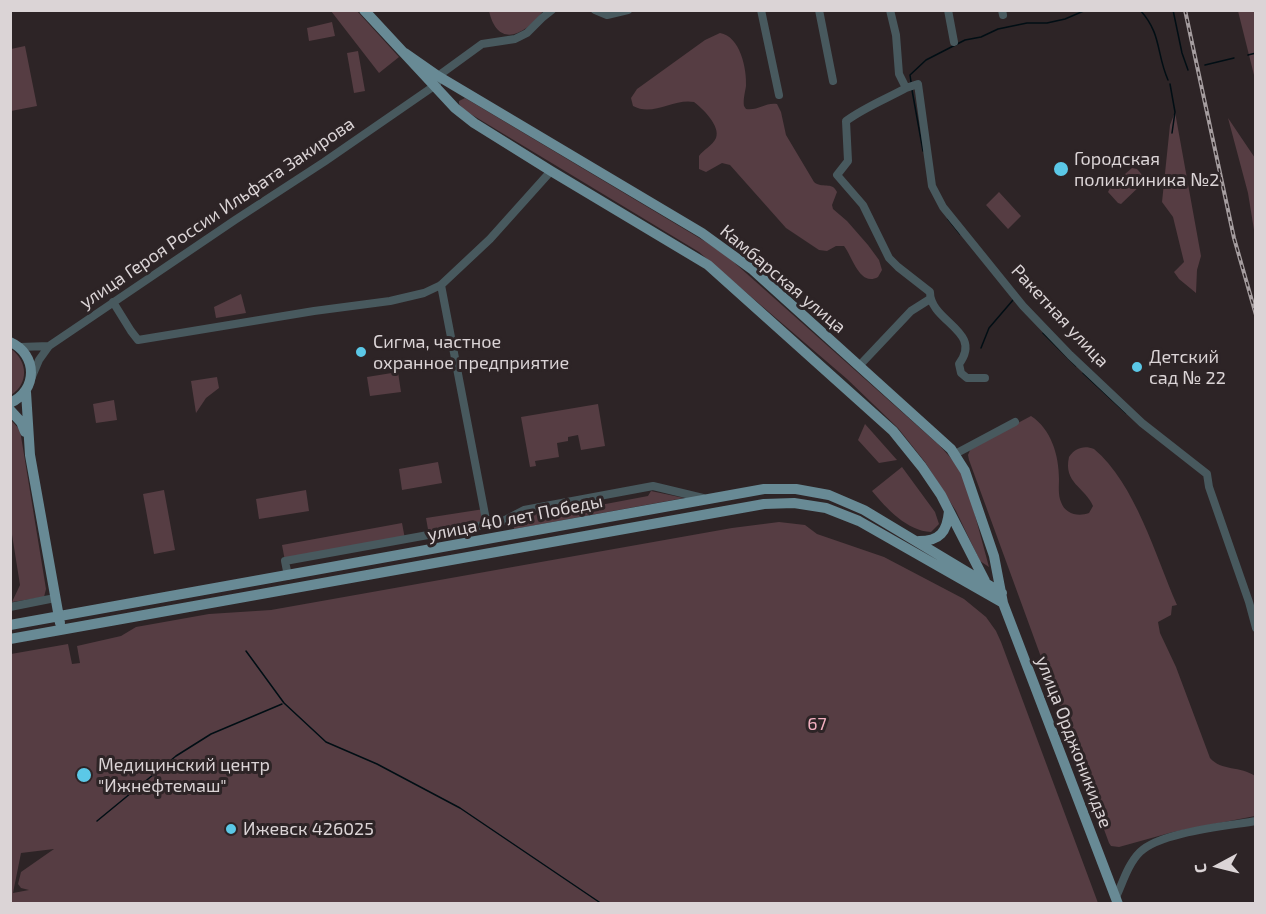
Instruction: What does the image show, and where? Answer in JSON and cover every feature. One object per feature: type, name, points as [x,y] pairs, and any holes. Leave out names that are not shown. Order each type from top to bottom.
[{"type":"main road","name":"Камбарская улица","points":[[364,10],[405,53],[433,87],[455,108],[474,123],[551,171],[708,265],[893,431],[922,467],[949,511],[985,582]]},
{"type":"main road","name":"Камбарская улица","points":[[405,53],[441,77],[702,233],[753,270],[955,454],[965,471],[994,556],[999,598]]},
{"type":"main road","points":[[455,108],[455,100],[461,96],[471,95]]},
{"type":"main road","points":[[15,345],[29,359],[31,379],[26,392],[28,437],[61,629]]},
{"type":"main road","points":[[10,403],[26,392]]},
{"type":"main road","points":[[10,410],[21,422],[28,437]]},
{"type":"main road","name":"улица 40 лет Победы","points":[[10,625],[764,489],[795,489],[829,495],[864,510],[918,541],[999,598]]},
{"type":"main road","name":"улица 40 лет Победы","points":[[12,639],[764,504],[794,503],[826,508],[859,521],[969,577],[985,582],[999,598]]},
{"type":"main road","points":[[918,541],[942,536],[949,511]]},
{"type":"main road","name":"улица Орджоникидзе","points":[[999,598],[1117,900]]},
{"type":"street","name":"улица Героя России Ильфата Закирова","points":[[31,379],[39,360],[49,346],[433,87],[441,77],[482,44],[515,39],[527,33],[552,10]]},
{"type":"street","points":[[594,10],[607,15],[628,10]]},
{"type":"street","points":[[761,10],[779,95]]},
{"type":"street","points":[[819,10],[833,81]]},
{"type":"street","points":[[890,10],[896,35],[899,74],[906,88],[871,105],[846,121],[848,162],[837,175],[863,204],[889,258],[930,292],[930,299],[966,343],[965,356],[959,364],[961,373],[967,378],[985,378]]},
{"type":"street","points":[[948,10],[954,42]]},
{"type":"street","name":"Ракетная улица","points":[[906,88],[918,84],[932,186],[943,207],[1023,306],[1070,355],[1142,423],[1207,474],[1209,487],[1256,628]]},
{"type":"street","points":[[113,302],[138,340],[390,301],[424,292],[441,285],[490,239],[551,171]]},
{"type":"street","points":[[441,285],[487,525]]},
{"type":"street","points":[[859,366],[911,311],[930,299]]},
{"type":"street","points":[[15,345],[49,346]]},
{"type":"street","points":[[955,454],[1015,422]]},
{"type":"street","points":[[288,576],[285,561],[487,525],[503,521],[524,510],[653,486],[705,498]]},
{"type":"street","points":[[441,532],[444,548]]},
{"type":"street","points":[[10,607],[56,598]]},
{"type":"street","points":[[1117,900],[1131,863],[1140,851],[1152,844],[1209,828],[1256,821]]},
{"type":"green space","points":[[331,11],[357,11],[399,57],[379,73]]},
{"type":"green space","points":[[489,11],[543,11],[521,31],[506,34],[499,31],[493,23]]},
{"type":"green space","points":[[1238,11],[1255,11],[1255,79]]},
{"type":"green space","points":[[332,22],[335,36],[309,41],[307,28]]},
{"type":"green space","points":[[720,33],[733,40],[741,54],[746,79],[744,106],[750,109],[777,104],[786,135],[814,182],[835,189],[837,192],[832,205],[833,209],[847,221],[879,260],[882,270],[878,277],[872,279],[862,275],[844,246],[836,246],[827,251],[819,250],[786,228],[730,165],[722,163],[706,172],[699,169],[699,156],[715,141],[717,133],[710,118],[694,102],[679,102],[656,109],[641,109],[633,106],[631,98],[637,89],[705,40]]},
{"type":"green space","points":[[25,46],[37,106],[11,111],[11,49]]},
{"type":"green space","points":[[358,51],[365,91],[354,93],[347,53]]},
{"type":"green space","points":[[465,98],[728,257],[939,445],[959,467],[969,493],[989,567],[980,561],[956,511],[925,462],[898,428],[847,379],[699,252],[464,110],[459,101]]},
{"type":"green space","points":[[1175,112],[1201,256],[1197,270],[1196,293],[1174,272],[1184,262],[1173,217],[1162,202],[1170,125]]},
{"type":"green space","points":[[1228,118],[1255,158],[1255,236],[1248,193]]},
{"type":"green space","points":[[1132,168],[1137,169],[1145,178],[1144,182],[1121,204],[1118,203],[1108,192],[1111,186]]},
{"type":"green space","points":[[999,192],[1021,216],[1008,229],[986,205]]},
{"type":"green space","points":[[241,294],[246,313],[216,318],[214,307]]},
{"type":"green space","points":[[11,349],[21,360],[24,372],[21,385],[11,395]]},
{"type":"green space","points":[[398,372],[401,392],[370,396],[367,377]]},
{"type":"green space","points":[[217,377],[219,388],[206,398],[196,413],[191,381]]},
{"type":"green space","points":[[114,400],[117,420],[96,423],[93,404]]},
{"type":"green space","points":[[598,404],[605,446],[581,450],[578,435],[568,437],[568,441],[557,443],[559,457],[535,461],[536,466],[530,467],[521,417]]},
{"type":"green space","points":[[1031,416],[1049,435],[1059,470],[1059,496],[1063,506],[1072,514],[1089,513],[1093,506],[1069,473],[1069,457],[1074,451],[1083,447],[1094,449],[1108,463],[1133,501],[1177,605],[1172,606],[1171,615],[1158,622],[1160,633],[1176,667],[1210,758],[1225,767],[1255,776],[1255,816],[1173,832],[1119,847],[1111,846],[1109,843],[968,455],[971,448]]},
{"type":"green space","points":[[10,419],[20,430],[46,589],[44,597],[12,602],[20,585],[10,522]]},
{"type":"green space","points":[[865,424],[897,460],[879,463],[858,440]]},
{"type":"green space","points":[[438,462],[442,483],[402,490],[399,469]]},
{"type":"green space","points":[[902,467],[935,512],[939,524],[931,532],[922,531],[905,523],[890,511],[872,491]]},
{"type":"green space","points":[[164,490],[175,550],[154,554],[143,494]]},
{"type":"green space","points":[[306,490],[309,511],[259,519],[256,499]]},
{"type":"green space","points":[[651,491],[684,498],[514,529],[513,521],[519,517],[594,502],[595,506],[648,496]]},
{"type":"green space","points":[[484,509],[487,525],[429,535],[426,518]]},
{"type":"green space","name":"67","points":[[779,522],[805,525],[817,534],[884,557],[964,599],[986,617],[1001,642],[1098,903],[11,903],[11,654],[68,644],[72,664],[80,663],[77,646],[121,636],[136,627],[209,614],[271,610],[732,528]],"holes":[[[54,849],[21,872],[18,884],[21,888],[29,890],[13,893],[21,853]]]},
{"type":"green space","points":[[402,523],[405,539],[285,561],[282,545]]},
{"type":"waterway","points":[[911,82],[910,75],[926,60],[965,40],[981,37],[998,29],[1065,19],[1086,10]]},
{"type":"waterway","points":[[1140,10],[1152,27],[1168,80]]},
{"type":"waterway","points":[[1173,10],[1188,70]]},
{"type":"waterway","points":[[1248,55],[1256,53]]},
{"type":"waterway","points":[[1205,65],[1234,58]]},
{"type":"waterway","points":[[1170,84],[1175,112],[1172,133]]},
{"type":"waterway","points":[[912,90],[923,151]]},
{"type":"waterway","points":[[948,219],[960,234]]},
{"type":"waterway","points":[[981,348],[989,328],[1013,300]]},
{"type":"waterway","points":[[1043,333],[1076,366]]},
{"type":"waterway","points":[[1083,373],[1126,413]]},
{"type":"waterway","points":[[246,651],[284,703],[326,742],[377,764],[460,808],[602,904]]},
{"type":"waterway","points":[[97,821],[176,756],[211,734],[282,704]]},
{"type":"railway","points":[[1185,10],[1234,238],[1256,315]]},
{"type":"place","name":"Городская поликлиника №2","points":[[1061,169]]},
{"type":"place","name":"Сигма, частное охранное предприятие","points":[[361,352]]},
{"type":"place","name":"Детский сад № 22","points":[[1137,367]]},
{"type":"place","name":"Медицинский центр \"Ижнефтемаш\"","points":[[84,775]]},
{"type":"place","name":"Ижевск 426025","points":[[231,829]]}]
